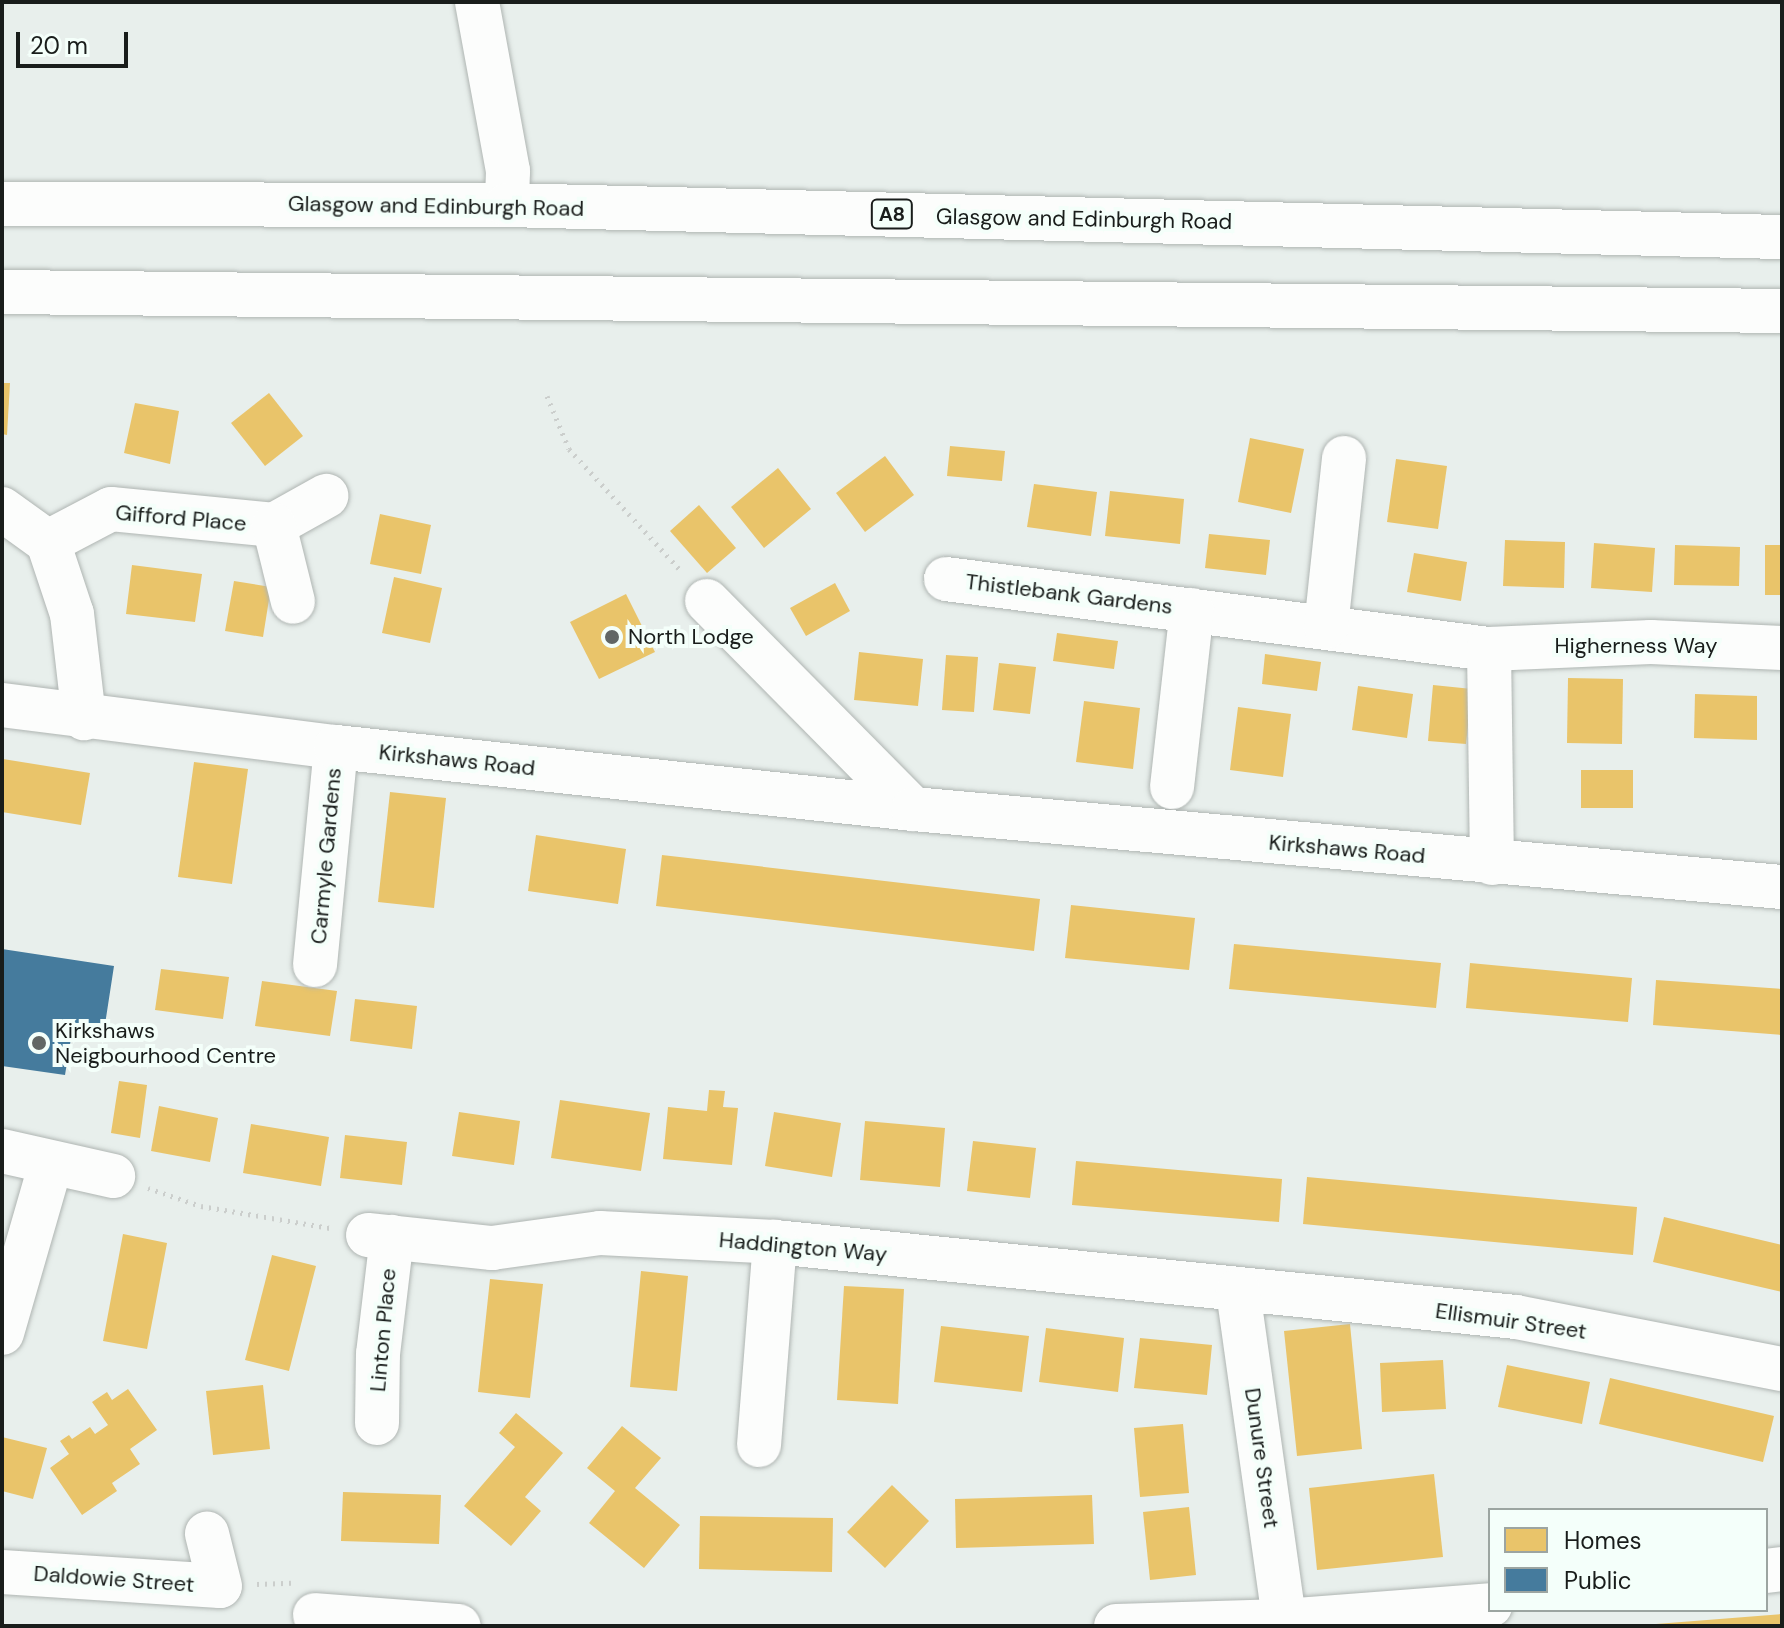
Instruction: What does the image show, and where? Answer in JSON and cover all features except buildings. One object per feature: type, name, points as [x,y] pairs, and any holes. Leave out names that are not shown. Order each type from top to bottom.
[{"type":"main road","points":[[477,2],[508,171],[507,205]]},
{"type":"main road","name":"Glasgow and Edinburgh Road","points":[[2,204],[507,205],[1782,237]]},
{"type":"main road","points":[[2,292],[1782,311]]},
{"type":"main road","points":[[1326,627],[1344,458]]},
{"type":"main road","name":"Gifford Place","points":[[48,542],[111,509],[274,525],[326,496]]},
{"type":"main road","points":[[2,509],[48,542],[72,614],[84,718]]},
{"type":"main road","name":"Gifford Place","points":[[274,525],[293,602]]},
{"type":"main road","name":"Thistlebank Gardens","points":[[946,579],[1489,649]]},
{"type":"main road","points":[[707,601],[913,809]]},
{"type":"main road","name":"Thistlebank Gardens","points":[[1172,787],[1192,610]]},
{"type":"main road","name":"Higherness Way","points":[[1489,649],[1651,642],[1782,648]]},
{"type":"main road","points":[[1489,649],[1492,863]]},
{"type":"main road","name":"Kirkshaws Road","points":[[2,705],[84,718],[336,747],[913,809],[1782,887]]},
{"type":"main road","name":"Carmyle Gardens","points":[[315,965],[336,747]]},
{"type":"main road","points":[[2,1151],[113,1176]]},
{"type":"main road","points":[[2,1333],[51,1163]]},
{"type":"main road","name":"Haddington Way","points":[[380,1236],[492,1248],[600,1233],[775,1242],[1238,1291]]},
{"type":"main road","name":"Linton Place","points":[[377,1423],[380,1236]]},
{"type":"main road","points":[[759,1445],[775,1242]]},
{"type":"main road","name":"Ellismuir Street","points":[[1238,1291],[1516,1317],[1782,1369]]},
{"type":"main road","name":"Dunure Street","points":[[1238,1291],[1285,1623]]},
{"type":"main road","name":"Daldowie Street","points":[[2,1572],[220,1586],[207,1534]]},
{"type":"main road","points":[[1116,1626],[1285,1623],[1488,1605]]},
{"type":"main road","points":[[315,1615],[459,1626]]},
{"type":"path","points":[[547,396],[569,449],[707,601]]},
{"type":"path","points":[[113,1176],[201,1206],[380,1236]]},
{"type":"place","name":"North Lodge","points":[[612,637]]},
{"type":"place","name":"Kirkshaws Neigbourhood Centre","points":[[39,1043]]}]
